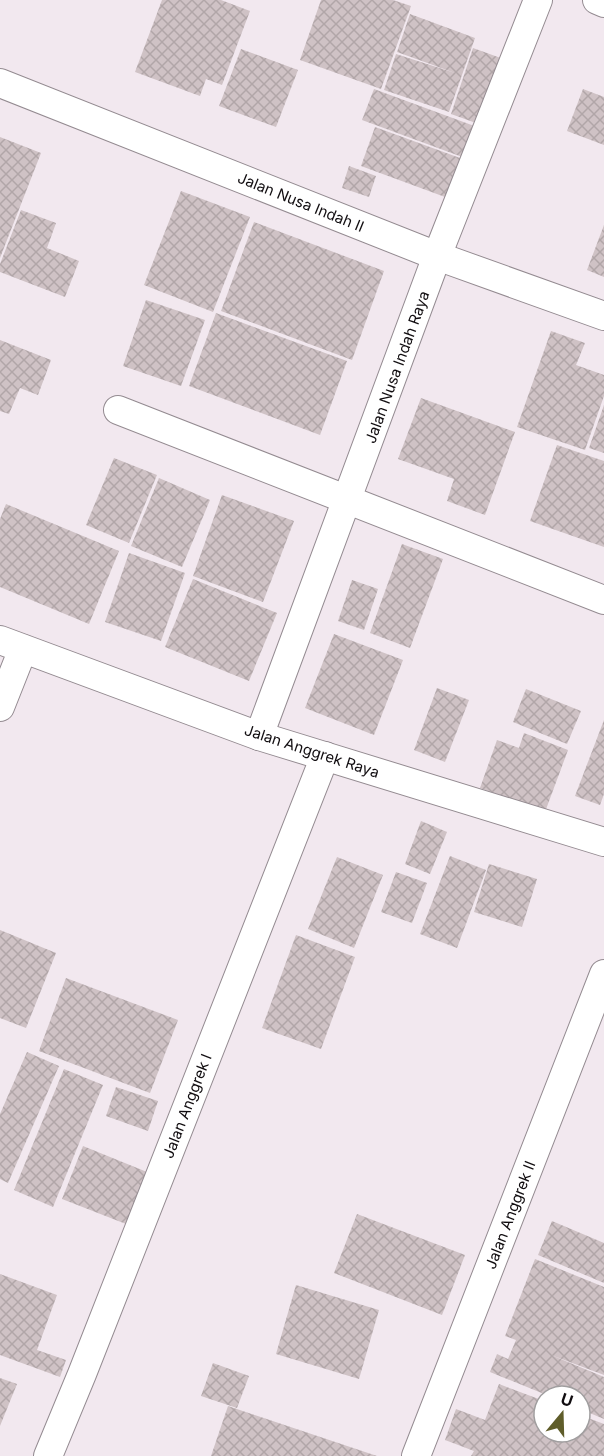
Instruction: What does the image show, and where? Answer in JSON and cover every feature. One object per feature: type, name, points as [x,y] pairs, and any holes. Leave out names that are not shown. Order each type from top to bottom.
[{"type":"street","name":"Jalan Nusa Indah Raya","points":[[260,736],[437,256],[538,0]]},
{"type":"street","points":[[597,0],[604,3]]},
{"type":"street","name":"Jalan Nusa Indah II","points":[[0,83],[437,256],[604,316]]},
{"type":"street","points":[[118,410],[604,600]]},
{"type":"street","name":"Jalan Anggrek Raya","points":[[0,707],[12,645],[260,736],[604,842]]},
{"type":"street","name":"Jalan Anggrek I","points":[[48,1456],[325,756]]},
{"type":"street","name":"Jalan Anggrek II","points":[[416,1456],[604,974]]},
{"type":"building","points":[[162,0],[221,0],[250,11],[222,85],[206,79],[200,96],[135,72]]},
{"type":"building","points":[[321,0],[393,0],[411,6],[381,89],[300,60]]},
{"type":"building","points":[[410,14],[475,38],[449,112],[384,90],[396,54],[455,73],[397,52]]},
{"type":"building","points":[[473,48],[509,61],[487,127],[451,114]]},
{"type":"building","points":[[241,49],[298,70],[276,127],[219,106]]},
{"type":"building","points":[[374,89],[477,127],[465,158],[362,120]]},
{"type":"building","points":[[583,89],[604,97],[604,145],[567,131]]},
{"type":"building","points":[[375,127],[460,158],[445,197],[361,166]]},
{"type":"building","points":[[0,137],[41,153],[0,258]]},
{"type":"building","points":[[349,166],[376,176],[369,197],[342,188]]},
{"type":"building","points":[[181,191],[250,217],[213,312],[144,285]]},
{"type":"building","points":[[21,210],[56,223],[47,248],[79,261],[65,297],[0,272],[0,264]]},
{"type":"building","points":[[254,222],[384,271],[352,360],[221,311]]},
{"type":"building","points":[[604,225],[604,277],[587,270]]},
{"type":"building","points":[[146,300],[205,320],[181,386],[123,366]]},
{"type":"building","points":[[216,313],[347,361],[320,435],[189,386]]},
{"type":"building","points":[[551,331],[585,343],[576,365],[604,375],[604,396],[585,450],[517,427]]},
{"type":"building","points":[[0,340],[51,360],[38,395],[20,388],[9,414],[0,411]]},
{"type":"building","points":[[421,398],[515,432],[485,515],[447,501],[454,479],[398,459]]},
{"type":"building","points":[[604,405],[604,453],[589,448]]},
{"type":"building","points":[[557,445],[604,461],[604,547],[530,521]]},
{"type":"building","points":[[114,458],[157,475],[129,543],[86,525]]},
{"type":"building","points":[[159,478],[210,500],[182,567],[131,546]]},
{"type":"building","points":[[222,495],[294,521],[263,602],[193,576]]},
{"type":"building","points":[[6,504],[119,551],[89,624],[0,587],[0,519]]},
{"type":"building","points":[[402,544],[443,559],[410,648],[370,633]]},
{"type":"building","points":[[129,553],[185,573],[161,641],[105,622]]},
{"type":"building","points":[[193,579],[277,613],[249,681],[165,647]]},
{"type":"building","points":[[352,580],[378,589],[364,630],[338,621]]},
{"type":"building","points":[[334,634],[403,660],[374,735],[305,708]]},
{"type":"building","points":[[437,688],[469,700],[445,762],[414,750]]},
{"type":"building","points":[[526,689],[581,711],[567,744],[513,722]]},
{"type":"building","points":[[604,720],[604,794],[600,805],[575,796]]},
{"type":"building","points":[[524,733],[568,750],[545,812],[480,788],[497,740],[519,748]]},
{"type":"building","points":[[421,821],[447,832],[430,874],[405,864]]},
{"type":"building","points":[[450,856],[486,870],[457,948],[420,934]]},
{"type":"building","points":[[337,857],[383,875],[354,948],[308,929]]},
{"type":"building","points":[[489,864],[537,879],[522,927],[474,912]]},
{"type":"building","points":[[396,872],[427,883],[412,923],[381,912]]},
{"type":"building","points":[[0,930],[56,953],[26,1028],[0,1018]]},
{"type":"building","points":[[296,935],[355,957],[321,1049],[262,1028]]},
{"type":"building","points":[[66,978],[178,1020],[150,1093],[39,1051]]},
{"type":"building","points":[[27,1052],[59,1066],[8,1183],[0,1179],[0,1114]]},
{"type":"building","points":[[64,1069],[103,1085],[53,1207],[14,1190]]},
{"type":"building","points":[[116,1087],[158,1101],[148,1131],[106,1116]]},
{"type":"building","points":[[83,1146],[147,1172],[126,1224],[62,1199]]},
{"type":"building","points":[[357,1214],[465,1255],[442,1315],[334,1273]]},
{"type":"building","points":[[552,1221],[604,1243],[604,1283],[538,1255]]},
{"type":"building","points":[[535,1259],[604,1287],[604,1375],[551,1355],[604,1377],[604,1419],[592,1414],[592,1384],[532,1384],[532,1389],[490,1372],[497,1354],[508,1359],[516,1340],[505,1336]]},
{"type":"building","points":[[0,1274],[57,1295],[37,1350],[66,1360],[60,1377],[0,1355]]},
{"type":"building","points":[[296,1285],[379,1310],[359,1379],[276,1354]]},
{"type":"building","points":[[213,1363],[249,1376],[237,1408],[201,1396]]},
{"type":"building","points":[[0,1378],[17,1384],[0,1426]]},
{"type":"building","points":[[499,1384],[532,1396],[532,1444],[592,1444],[592,1420],[604,1424],[604,1456],[471,1456],[474,1451],[445,1440],[456,1409],[485,1420]]},
{"type":"building","points":[[228,1406],[377,1456],[211,1456]]}]
